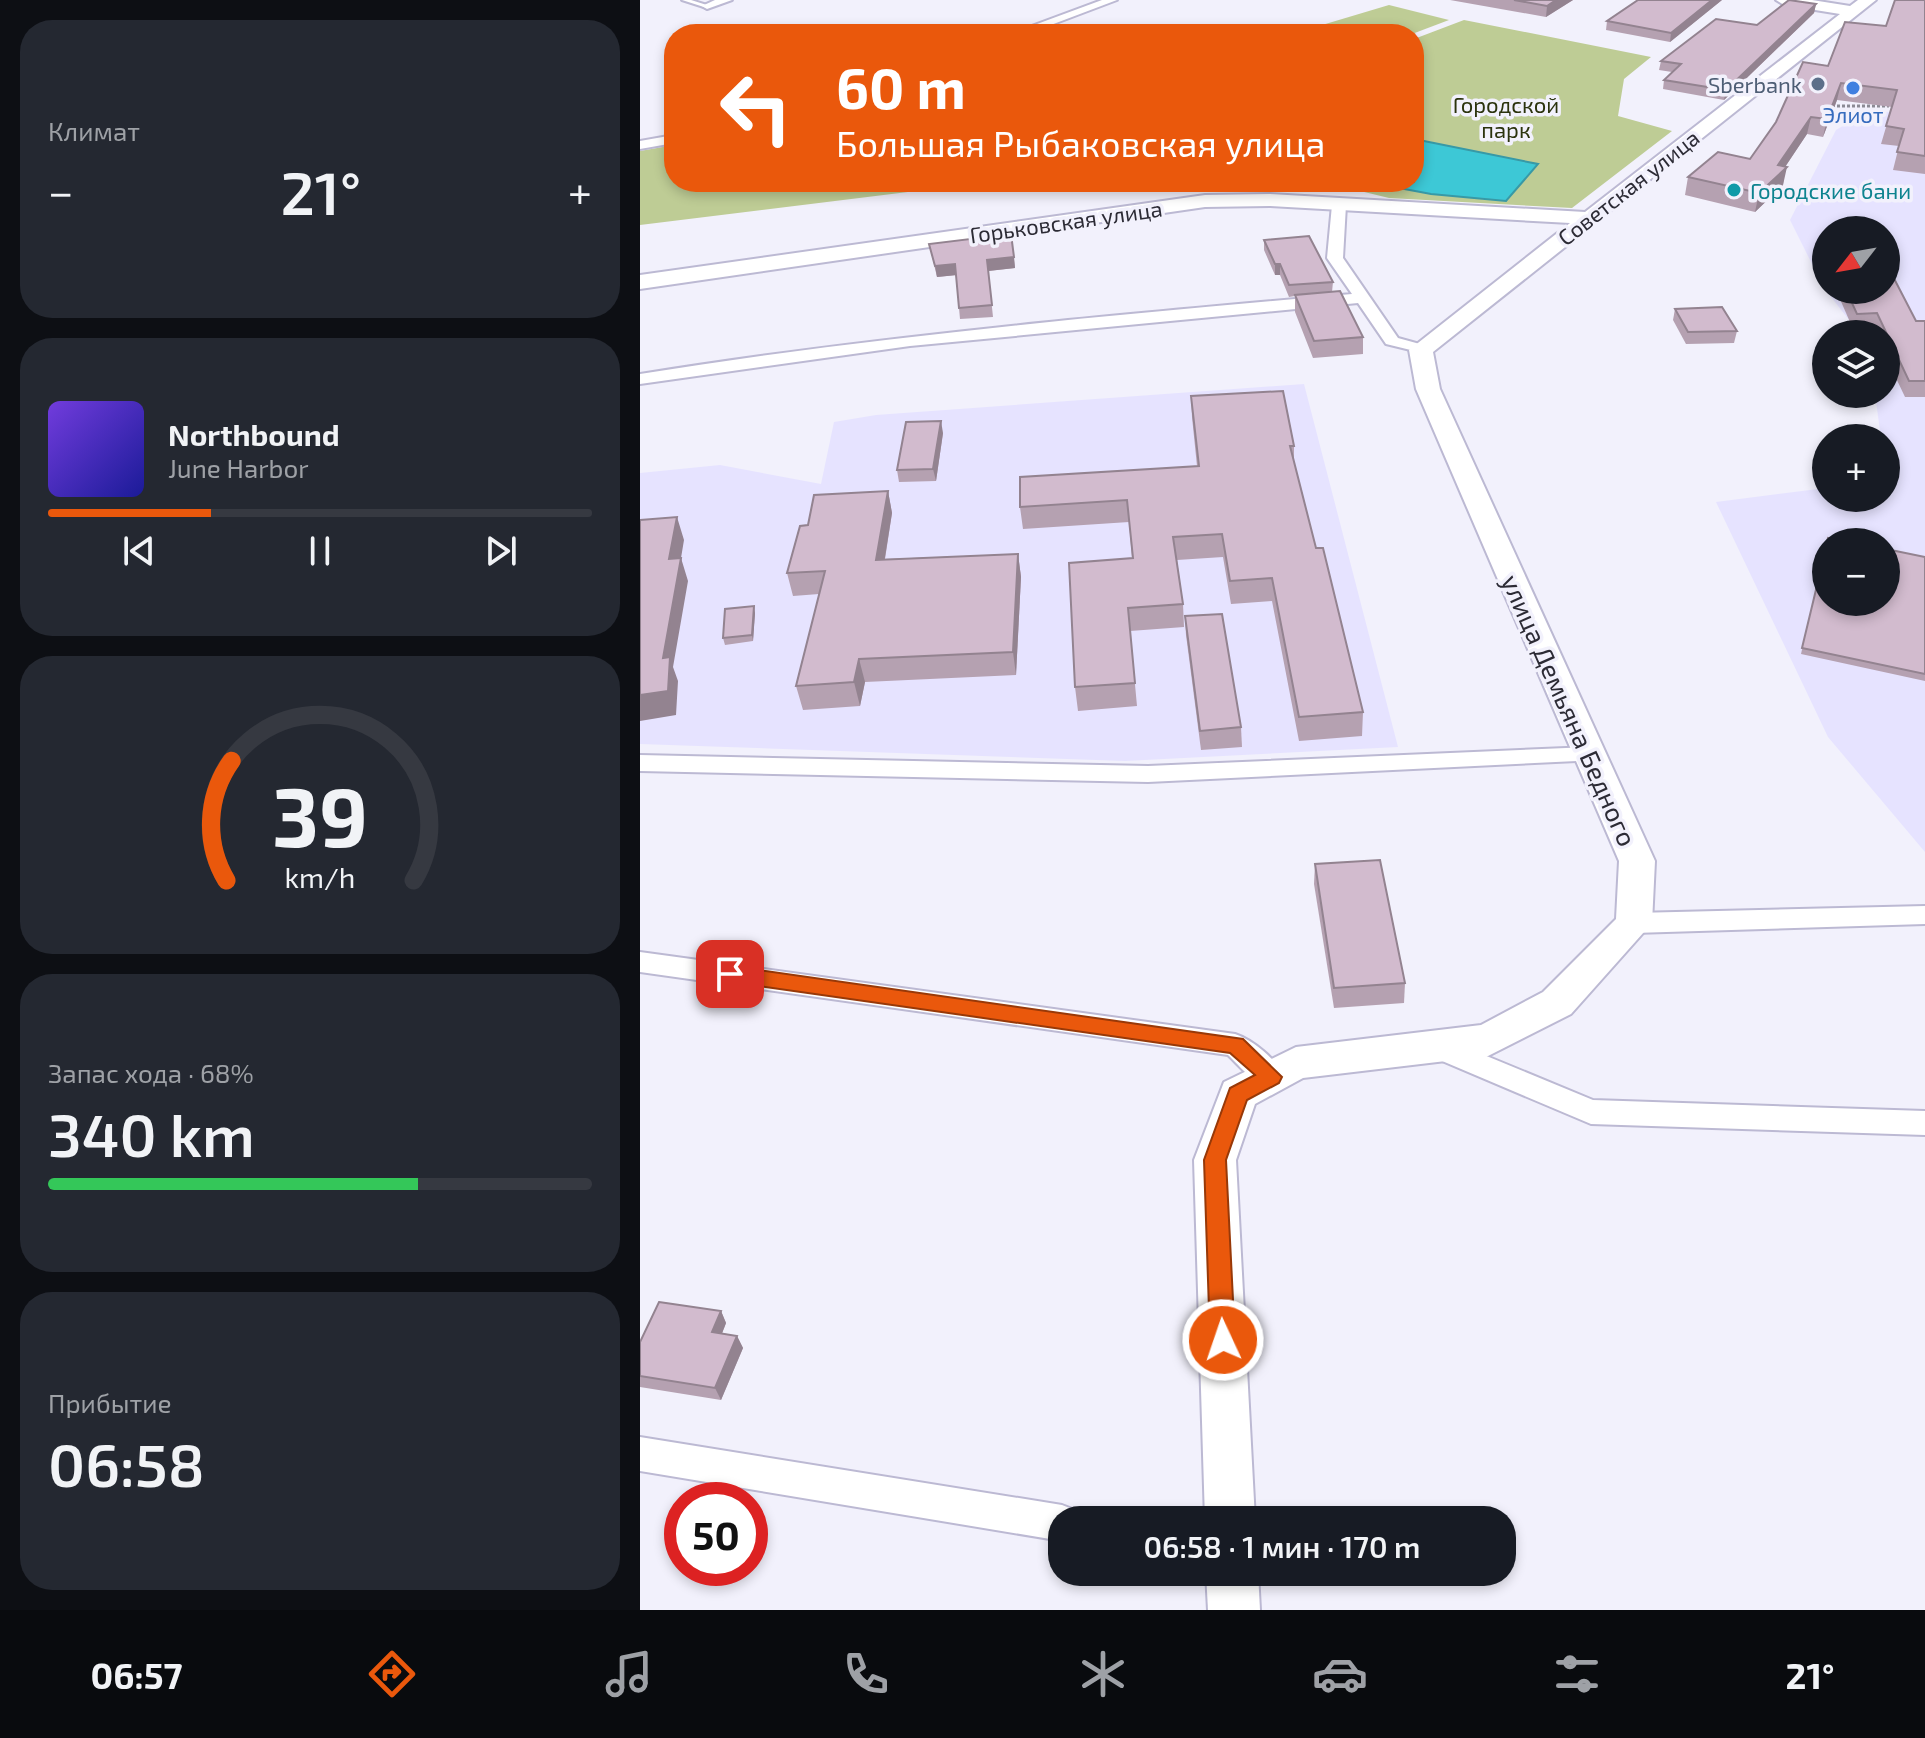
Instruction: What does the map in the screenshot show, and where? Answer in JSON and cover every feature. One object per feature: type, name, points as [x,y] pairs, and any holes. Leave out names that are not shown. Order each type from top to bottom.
[{"type":"main road","points":[[1784,0],[1850,11]]},
{"type":"main road","name":"Советская улица","points":[[1421,350],[1467,310],[1591,218],[1850,11],[1868,0]]},
{"type":"main road","name":"Горьковская улица","points":[[640,282],[1205,201],[1591,218]]},
{"type":"main road","name":"улица Демьяна Бедного","points":[[1421,350],[1428,389],[1637,861],[1634,923]]},
{"type":"main road","points":[[1229,1506],[1215,1160],[1238,1094],[1296,1063],[1488,1040],[1557,1003],[1634,923]]},
{"type":"main road","points":[[1233,1586],[1234,1610]]},
{"type":"street","points":[[707,6],[727,0]]},
{"type":"street","points":[[1044,24],[1112,0]]},
{"type":"street","points":[[640,145],[664,141]]},
{"type":"street","points":[[1339,205],[1335,258],[1392,341],[1421,350]]},
{"type":"street","points":[[640,379],[758,359],[1010,329],[1362,298]]},
{"type":"street","points":[[640,763],[1148,774],[1590,755]]},
{"type":"street","points":[[1634,923],[1925,915]]},
{"type":"street","points":[[640,962],[1235,1045],[1271,1077]]},
{"type":"street","points":[[1436,1046],[1591,1112],[1925,1123]]},
{"type":"street","points":[[640,1454],[1048,1521]]},
{"type":"lane","points":[[685,0],[707,6]]},
{"type":"path","points":[[1816,105],[1898,106]]},
{"type":"shaded area","points":[[1925,63],[1925,852],[1828,737],[1716,502],[1812,490],[1812,512],[1900,512],[1900,424],[1879,424],[1877,408],[1900,408],[1900,320],[1849,320],[1837,304],[1900,304],[1900,216],[1812,216],[1812,264],[1790,220],[1836,130],[1868,111],[1910,113]]},
{"type":"shaded area","points":[[1304,384],[1398,747],[1125,761],[640,744],[640,473],[720,465],[821,484],[834,422],[876,415]]},
{"type":"green space","points":[[1389,5],[1449,20],[1424,29],[1424,24],[1325,24]]},
{"type":"green space","name":"Городской парк","points":[[1464,20],[1651,57],[1624,79],[1618,116],[1672,131],[1572,208],[1389,198],[1364,192],[1424,192],[1424,35]]},
{"type":"green space","points":[[664,147],[664,192],[908,192],[640,225],[640,151]]},
{"type":"water","points":[[1424,141],[1538,164],[1506,201],[1420,192],[1424,192]]},
{"type":"building","points":[[1514,0],[1556,0],[1547,6]]},
{"type":"building","points":[[1638,0],[1712,0],[1671,33],[1607,21]]},
{"type":"building","points":[[1789,0],[1816,4],[1726,90],[1664,80],[1681,64],[1661,61],[1716,19],[1757,25]]},
{"type":"building","points":[[1895,0],[1925,0],[1925,156],[1897,152],[1904,129],[1886,126],[1897,90],[1841,83],[1827,119],[1811,117],[1778,165],[1787,167],[1759,193],[1688,177],[1718,152],[1750,159],[1776,122],[1803,62],[1828,66],[1845,22],[1886,26]]},
{"type":"building","points":[[1011,234],[1014,257],[987,260],[992,305],[959,308],[955,264],[935,266],[929,244]]},
{"type":"building","points":[[1309,236],[1333,282],[1289,285],[1264,240]]},
{"type":"building","points":[[1900,290],[1916,321],[1925,321],[1925,381],[1909,381],[1900,362],[1900,320],[1880,320],[1877,313],[1857,314],[1852,304],[1900,304]]},
{"type":"building","points":[[1340,291],[1363,337],[1314,341],[1295,295]]},
{"type":"building","points":[[1722,307],[1737,331],[1688,332],[1675,309]]},
{"type":"building","points":[[1283,391],[1294,446],[1290,446],[1316,548],[1323,548],[1363,712],[1299,717],[1272,578],[1230,581],[1222,534],[1173,537],[1183,604],[1128,608],[1135,683],[1075,687],[1069,563],[1133,558],[1127,500],[1020,507],[1020,477],[1199,466],[1191,396]]},
{"type":"building","points":[[941,421],[933,469],[897,470],[906,422]]},
{"type":"building","points":[[888,491],[876,560],[1018,554],[1013,652],[859,659],[854,682],[796,686],[825,571],[787,573],[800,526],[808,525],[814,495]]},
{"type":"building","points":[[677,517],[669,559],[681,558],[663,658],[670,657],[668,691],[640,695],[640,520]]},
{"type":"building","points":[[1900,552],[1925,557],[1925,674],[1802,648],[1812,606],[1812,616],[1900,616]]},
{"type":"building","points":[[754,606],[752,635],[723,638],[725,609]]},
{"type":"building","points":[[1222,614],[1241,727],[1200,731],[1185,616]]},
{"type":"building","points":[[1380,860],[1405,983],[1334,988],[1315,864]]},
{"type":"building","points":[[659,1302],[721,1311],[712,1332],[737,1336],[715,1388],[640,1376],[640,1342]]},
{"type":"place","name":"Sberbank","points":[[1818,84]]},
{"type":"place","name":"Элиот","points":[[1853,88]]},
{"type":"place","name":"Городские бани","points":[[1734,190]]},
{"type":"route","points":[[730,974],[1235,1045],[1271,1077],[1238,1094],[1215,1160],[1223,1340]]}]
